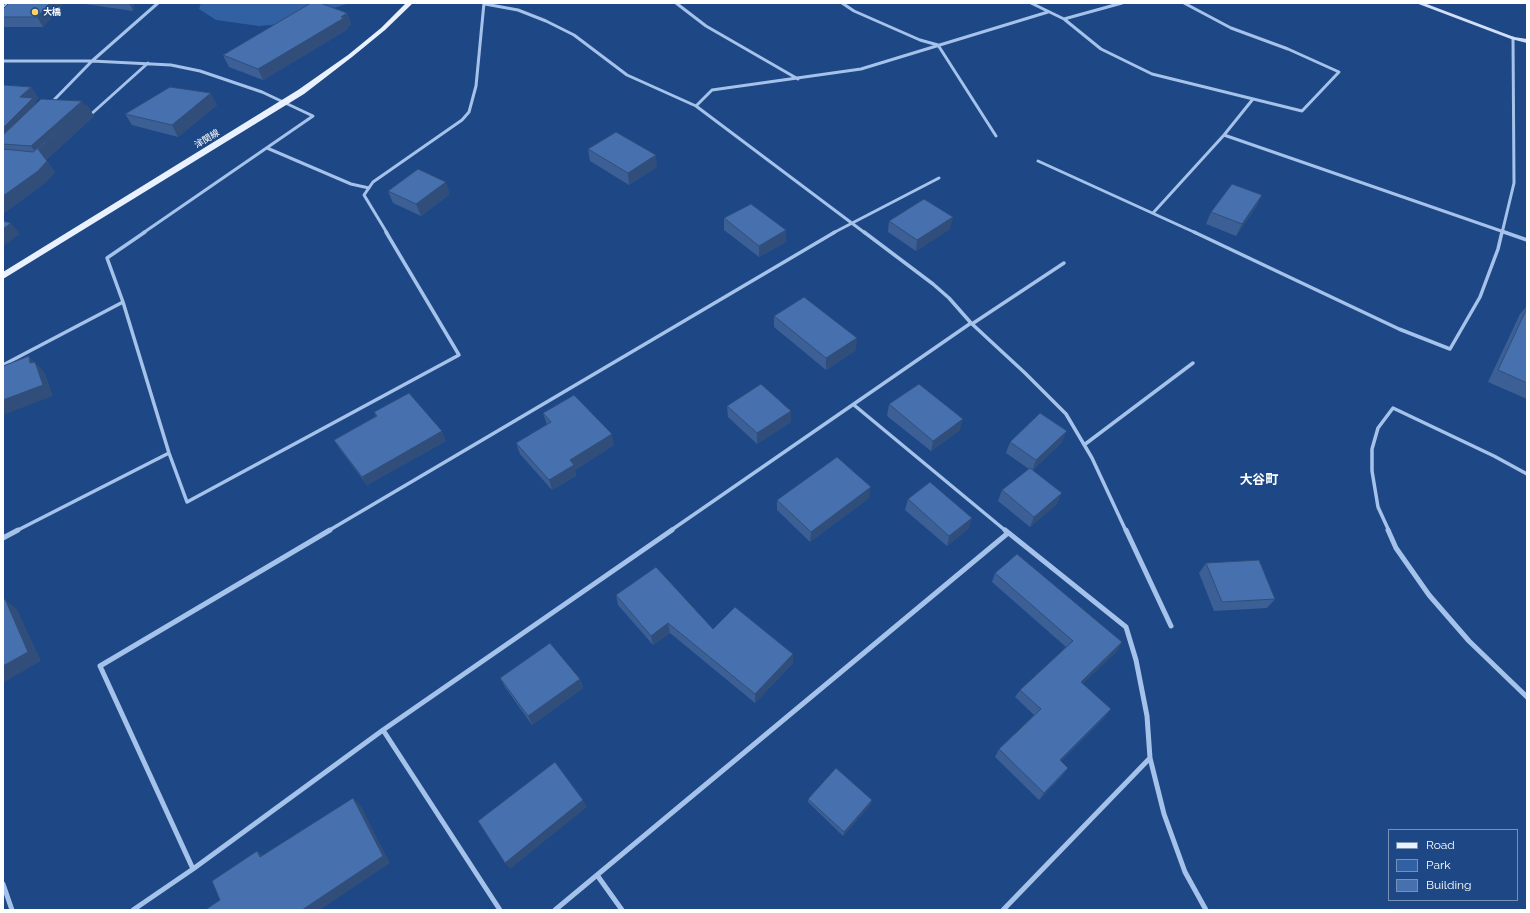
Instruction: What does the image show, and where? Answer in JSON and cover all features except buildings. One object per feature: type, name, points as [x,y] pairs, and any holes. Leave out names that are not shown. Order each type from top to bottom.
[{"type":"main road","name":"津関線","points":[[3,276],[286,102],[350,56],[383,29],[410,3]]},
{"type":"street","points":[[3,8],[8,3]]},
{"type":"street","points":[[48,106],[92,61],[158,3]]},
{"type":"street","points":[[676,3],[706,26],[798,79]]},
{"type":"street","points":[[842,3],[854,11],[920,40],[938,45],[996,136]]},
{"type":"street","points":[[1031,3],[1064,19],[1101,49],[1152,74],[1302,111],[1339,72],[1288,49],[1231,28],[1184,3]]},
{"type":"street","points":[[1064,19],[1122,3]]},
{"type":"street","points":[[1419,3],[1513,38],[1527,41]]},
{"type":"street","points":[[3,61],[92,61],[171,65],[200,71],[262,92],[313,116],[107,258],[123,302],[169,453],[187,502],[459,355],[364,196],[372,182],[462,120],[469,112],[476,86],[485,4],[518,10],[546,21],[574,35],[627,75],[696,106],[933,284],[960,309],[971,323],[1066,414],[1092,458],[1171,626]]},
{"type":"street","points":[[696,106],[712,90],[861,69],[1048,12]]},
{"type":"street","points":[[1038,161],[1399,328],[1450,349],[1480,297],[1503,233],[1514,183],[1513,38]]},
{"type":"street","points":[[85,119],[148,63]]},
{"type":"street","points":[[1153,213],[1224,135],[1253,99]]},
{"type":"street","points":[[1224,135],[1503,233],[1527,240]]},
{"type":"street","points":[[267,148],[351,184],[369,188]]},
{"type":"street","points":[[193,869],[100,666],[850,223],[940,178]]},
{"type":"street","points":[[133,910],[193,869],[383,730],[971,323],[1064,263]]},
{"type":"street","points":[[3,365],[123,302]]},
{"type":"street","points":[[1084,445],[1193,363]]},
{"type":"street","points":[[854,405],[1008,533],[1126,627],[1136,660],[1147,716],[1150,758],[1164,814],[1185,872],[1206,910]]},
{"type":"street","points":[[1527,474],[1494,456],[1393,408],[1378,428],[1372,449],[1372,471],[1378,507],[1396,548],[1429,595],[1469,642],[1527,697]]},
{"type":"street","points":[[3,538],[169,453]]},
{"type":"street","points":[[555,910],[1008,533]]},
{"type":"street","points":[[383,730],[500,910]]},
{"type":"street","points":[[1003,910],[1150,758]]},
{"type":"street","points":[[597,875],[622,910]]},
{"type":"street","points":[[3,884],[12,910]]},
{"type":"green space","points":[[201,3],[351,3],[315,13],[292,23],[259,26],[216,20],[199,9]]},
{"type":"place","name":"大橋","points":[[35,12]]},
{"type":"district","name":"大谷町","points":[[1259,480]]}]
